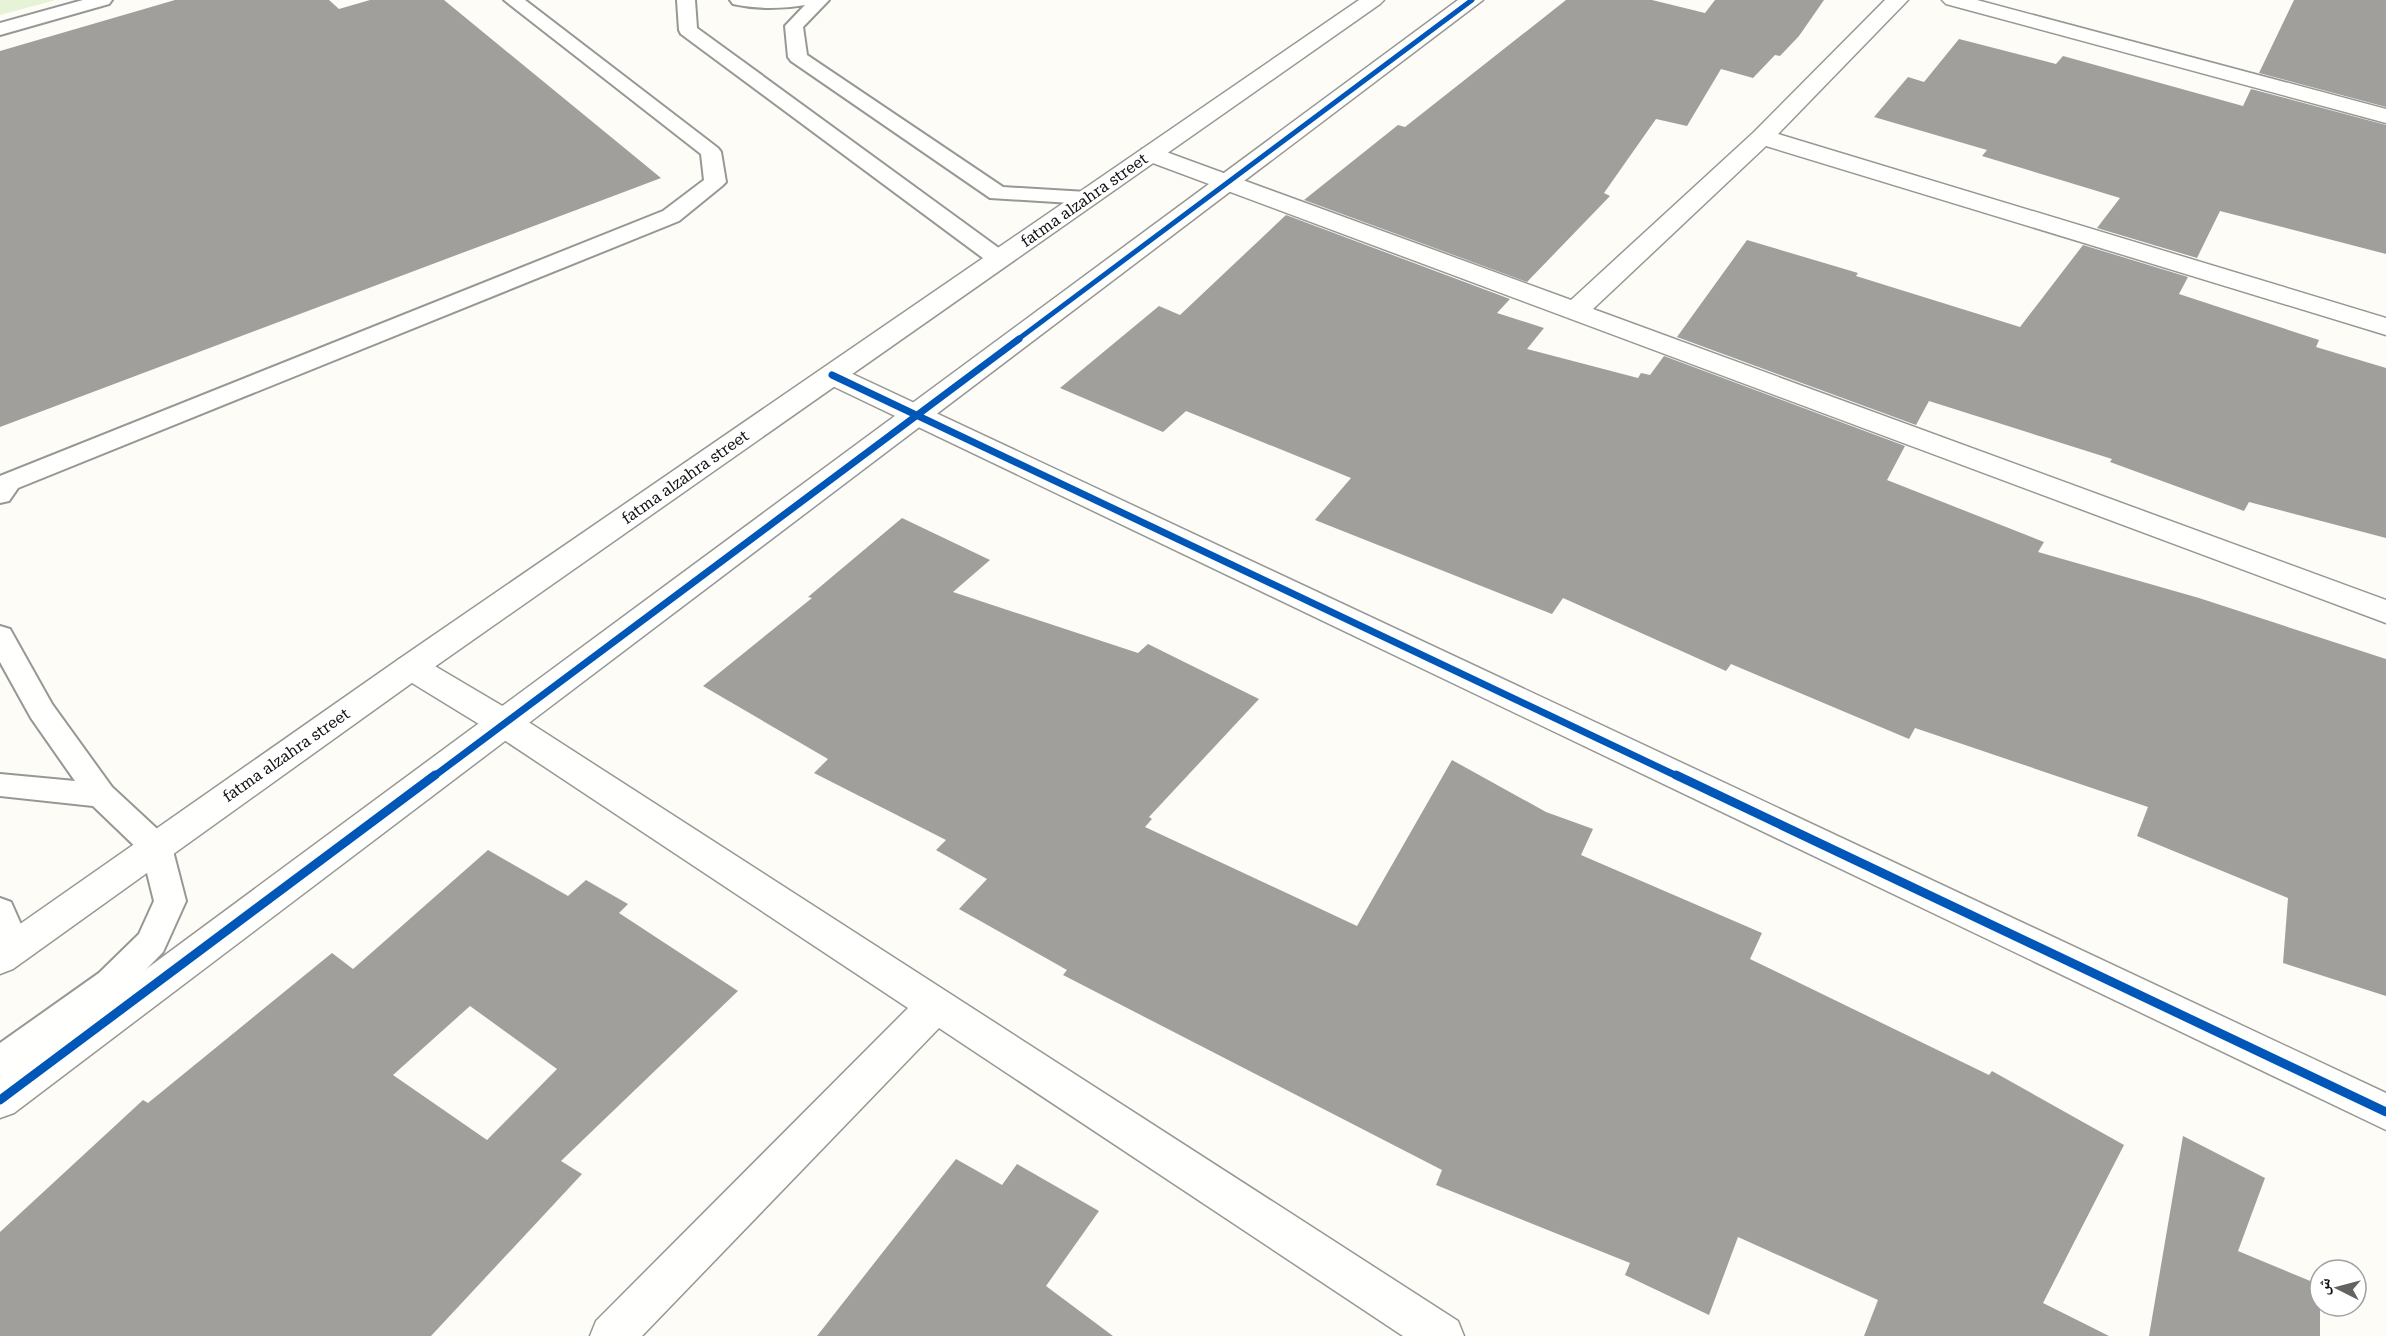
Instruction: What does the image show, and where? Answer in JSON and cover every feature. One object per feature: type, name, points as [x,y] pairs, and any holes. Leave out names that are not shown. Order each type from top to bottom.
[{"type":"street","name":"fatma alzahra street","points":[[8,952],[411,667],[1373,0]]},
{"type":"street","points":[[0,1100],[1472,0]]},
{"type":"street","points":[[1575,311],[1762,137],[1898,0]]},
{"type":"street","points":[[1953,0],[2386,116]]},
{"type":"street","points":[[1762,137],[2386,327]]},
{"type":"street","points":[[1150,154],[2386,612]]},
{"type":"street","points":[[832,375],[2386,1112]]},
{"type":"street","points":[[411,667],[504,723],[1442,1336]]},
{"type":"street","points":[[612,1336],[936,1005]]},
{"type":"lane","points":[[0,28],[103,0]]},
{"type":"lane","points":[[3,487],[671,216],[716,182],[711,152],[513,0]]},
{"type":"lane","points":[[686,0],[688,30],[999,259]]},
{"type":"lane","points":[[739,0],[776,2],[802,0]]},
{"type":"lane","points":[[819,0],[794,26],[798,57],[998,193],[1087,198]]},
{"type":"lane","points":[[0,636],[41,711],[101,795],[156,847],[170,901],[151,943],[111,983],[0,1062]]},
{"type":"lane","points":[[0,785],[101,795]]},
{"type":"lane","points":[[0,911],[8,952]]},
{"type":"green space","points":[[0,0],[56,0],[0,15]]},
{"type":"building","points":[[175,0],[329,0],[339,9],[370,0],[444,0],[661,178],[0,427],[0,51]]},
{"type":"building","points":[[1566,0],[1652,0],[1705,13],[1715,0],[1824,0],[1799,36],[1780,56],[1775,55],[1753,78],[1721,69],[1687,126],[1656,119],[1604,193],[1610,196],[1527,282],[1304,200],[1398,125],[1405,127]]},
{"type":"building","points":[[2294,0],[2386,0],[2386,107],[2259,73]]},
{"type":"building","points":[[1959,39],[2056,64],[2063,56],[2243,106],[2251,89],[2386,125],[2386,254],[2220,211],[2197,258],[2097,228],[2120,198],[1982,156],[1987,150],[1874,117],[1908,77],[1924,82]]},
{"type":"building","points":[[1286,215],[1510,299],[1497,313],[1544,328],[1527,349],[1638,378],[1641,373],[1650,375],[1664,356],[1905,446],[1887,480],[2044,542],[2038,552],[2199,598],[2386,659],[2386,996],[2283,963],[2288,898],[2137,836],[2148,807],[1915,728],[1909,739],[1731,664],[1726,671],[1563,598],[1552,614],[1315,520],[1351,478],[1186,411],[1163,432],[1060,388],[1159,306],[1180,315]]},
{"type":"building","points":[[1747,240],[1858,273],[1856,276],[2020,327],[2083,245],[2188,277],[2179,294],[2319,340],[2316,347],[2386,368],[2386,538],[2249,502],[2244,511],[2110,462],[2112,459],[1929,401],[1916,425],[1677,337]]},
{"type":"building","points":[[902,518],[990,560],[953,592],[1138,653],[1148,644],[1259,699],[1149,817],[1152,819],[1145,827],[1357,926],[1452,760],[1546,812],[1593,829],[1581,855],[1762,933],[1750,959],[1989,1075],[1992,1071],[2124,1145],[2043,1303],[2109,1336],[1864,1336],[1878,1300],[1738,1237],[1709,1315],[1625,1275],[1630,1263],[1436,1185],[1442,1170],[1063,975],[1067,970],[959,909],[987,879],[936,850],[946,840],[814,773],[828,759],[703,686],[812,598],[808,597]]},
{"type":"building","points":[[488,850],[568,896],[586,880],[628,904],[619,913],[738,991],[561,1161],[582,1174],[431,1336],[0,1336],[0,1232],[143,1100],[148,1103],[332,953],[353,969]],"holes":[[[470,1006],[557,1069],[487,1140],[393,1075]]]},
{"type":"building","points":[[2183,1136],[2265,1178],[2238,1251],[2308,1280],[2308,1318],[2320,1318],[2320,1336],[2149,1336]]},
{"type":"building","points":[[956,1159],[1002,1185],[1017,1164],[1099,1211],[1046,1286],[1113,1336],[817,1336]]},
{"type":"cycle path","points":[[0,1100],[1472,0]]},
{"type":"cycle path","points":[[832,375],[2386,1112]]}]
